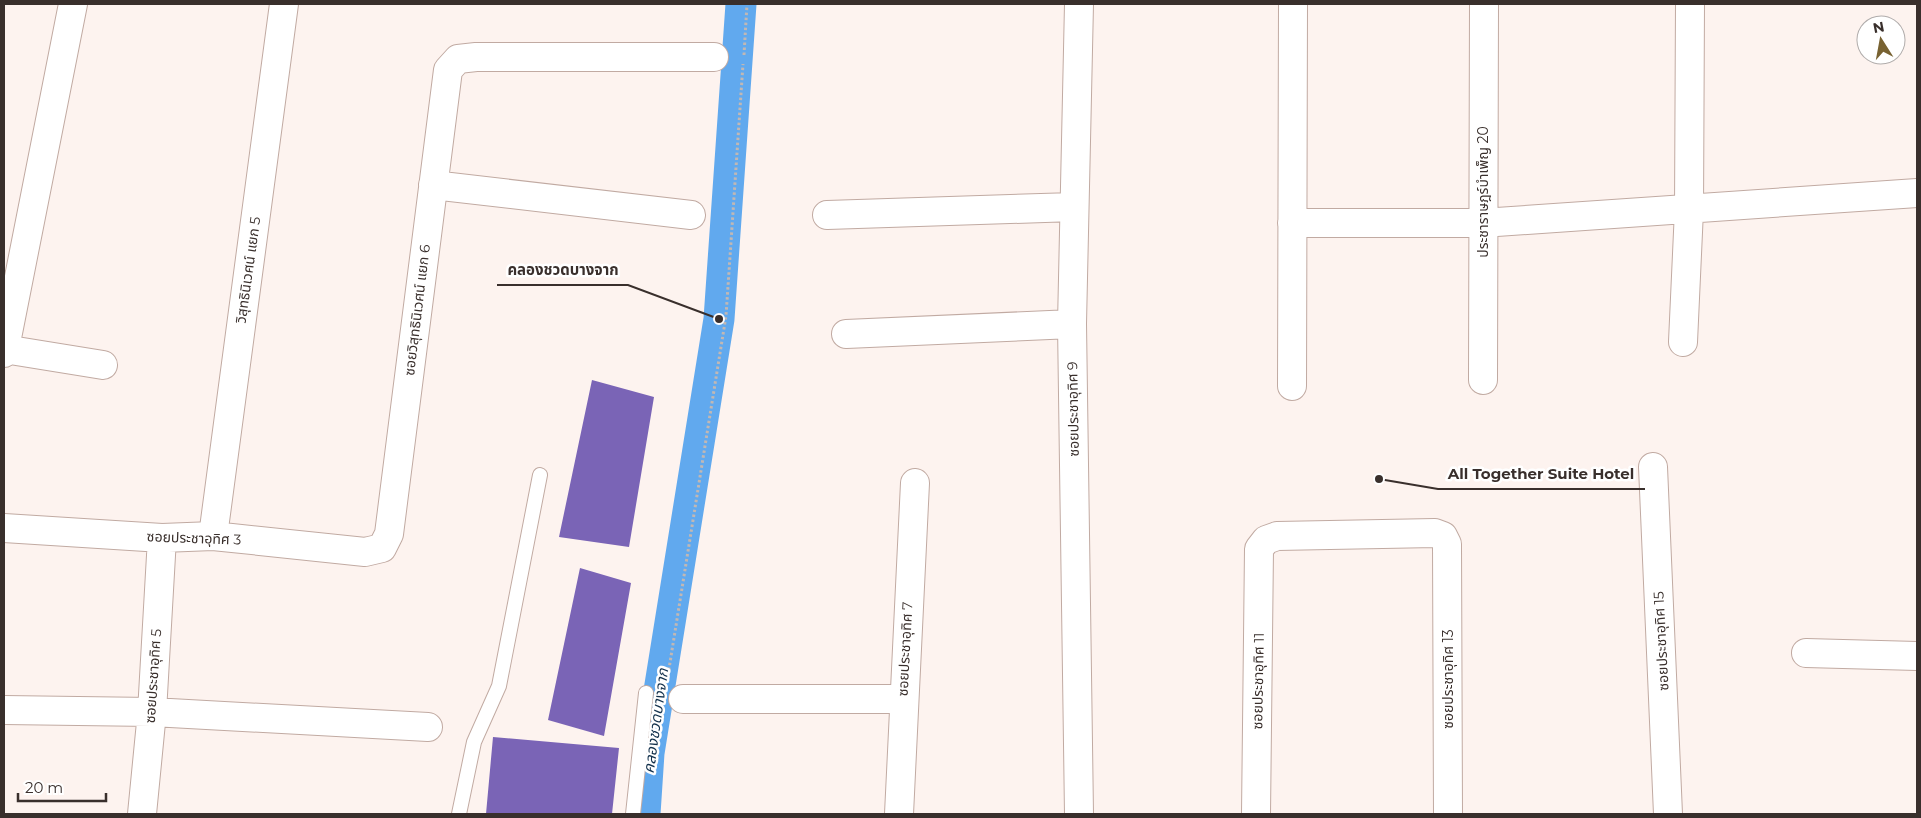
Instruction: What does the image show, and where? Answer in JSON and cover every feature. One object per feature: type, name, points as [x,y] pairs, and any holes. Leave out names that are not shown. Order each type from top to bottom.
[{"type":"street","points":[[73,4],[4,351],[103,365]]},
{"type":"street","name":"วิสุทธินิเวศน์ แยก 5","points":[[213,536],[284,4]]},
{"type":"street","name":"ซอยประชาอุทิศ 9","points":[[1079,4],[1072,324],[1079,814]]},
{"type":"street","points":[[1292,386],[1294,4]]},
{"type":"street","name":"ประชาราษฎร์บำเพ็ญ 20","points":[[1483,380],[1484,4]]},
{"type":"street","points":[[1684,342],[1689,210],[1690,4]]},
{"type":"street","name":"ซอยวิสุทธินิเวศน์ แยก 6","points":[[382,548],[388,534],[448,70],[458,59],[476,56],[714,57]]},
{"type":"street","points":[[434,185],[691,215]]},
{"type":"street","points":[[1292,223],[1482,223],[1689,210],[1917,192]]},
{"type":"street","points":[[828,214],[1074,207]]},
{"type":"street","points":[[846,334],[1072,324]]},
{"type":"street","name":"ซอยประชาอุทิศ 15","points":[[1653,467],[1668,814]]},
{"type":"street","name":"ซอยประชาอุทิศ 7","points":[[899,814],[914,483]]},
{"type":"street","name":"ซอยประชาอุทิศ 3","points":[[4,528],[162,538],[213,536],[365,552],[382,548]]},
{"type":"street","name":"ซอยประชาอุทิศ 13","points":[[1259,549],[1266,540],[1277,536],[1435,533],[1443,536],[1447,544],[1448,814]]},
{"type":"street","name":"ซอยประชาอุทิศ 5","points":[[142,814],[152,712],[162,538]]},
{"type":"street","name":"ซอยประชาอุทิศ 11","points":[[1256,814],[1259,549]]},
{"type":"street","points":[[1806,653],[1917,656]]},
{"type":"street","points":[[683,699],[903,699]]},
{"type":"street","points":[[4,710],[152,712],[428,727]]},
{"type":"lane","points":[[459,814],[474,742],[500,686],[540,475]]},
{"type":"lane","points":[[633,814],[646,693]]},
{"type":"path","points":[[668,677],[726,316],[748,4]]},
{"type":"building","points":[[592,380],[654,397],[629,547],[559,537]]},
{"type":"building","points":[[580,568],[631,583],[604,736],[548,720]]},
{"type":"building","points":[[493,737],[619,748],[612,814],[486,814]]},
{"type":"waterway","name":"คลองชวดบางจาก","points":[[645,814],[649,753],[719,319],[741,4]]},
{"type":"place","name":"คลองชวดบางจาก","points":[[719,319]]},
{"type":"place","name":"All Together Suite Hotel","points":[[1379,479]]}]
